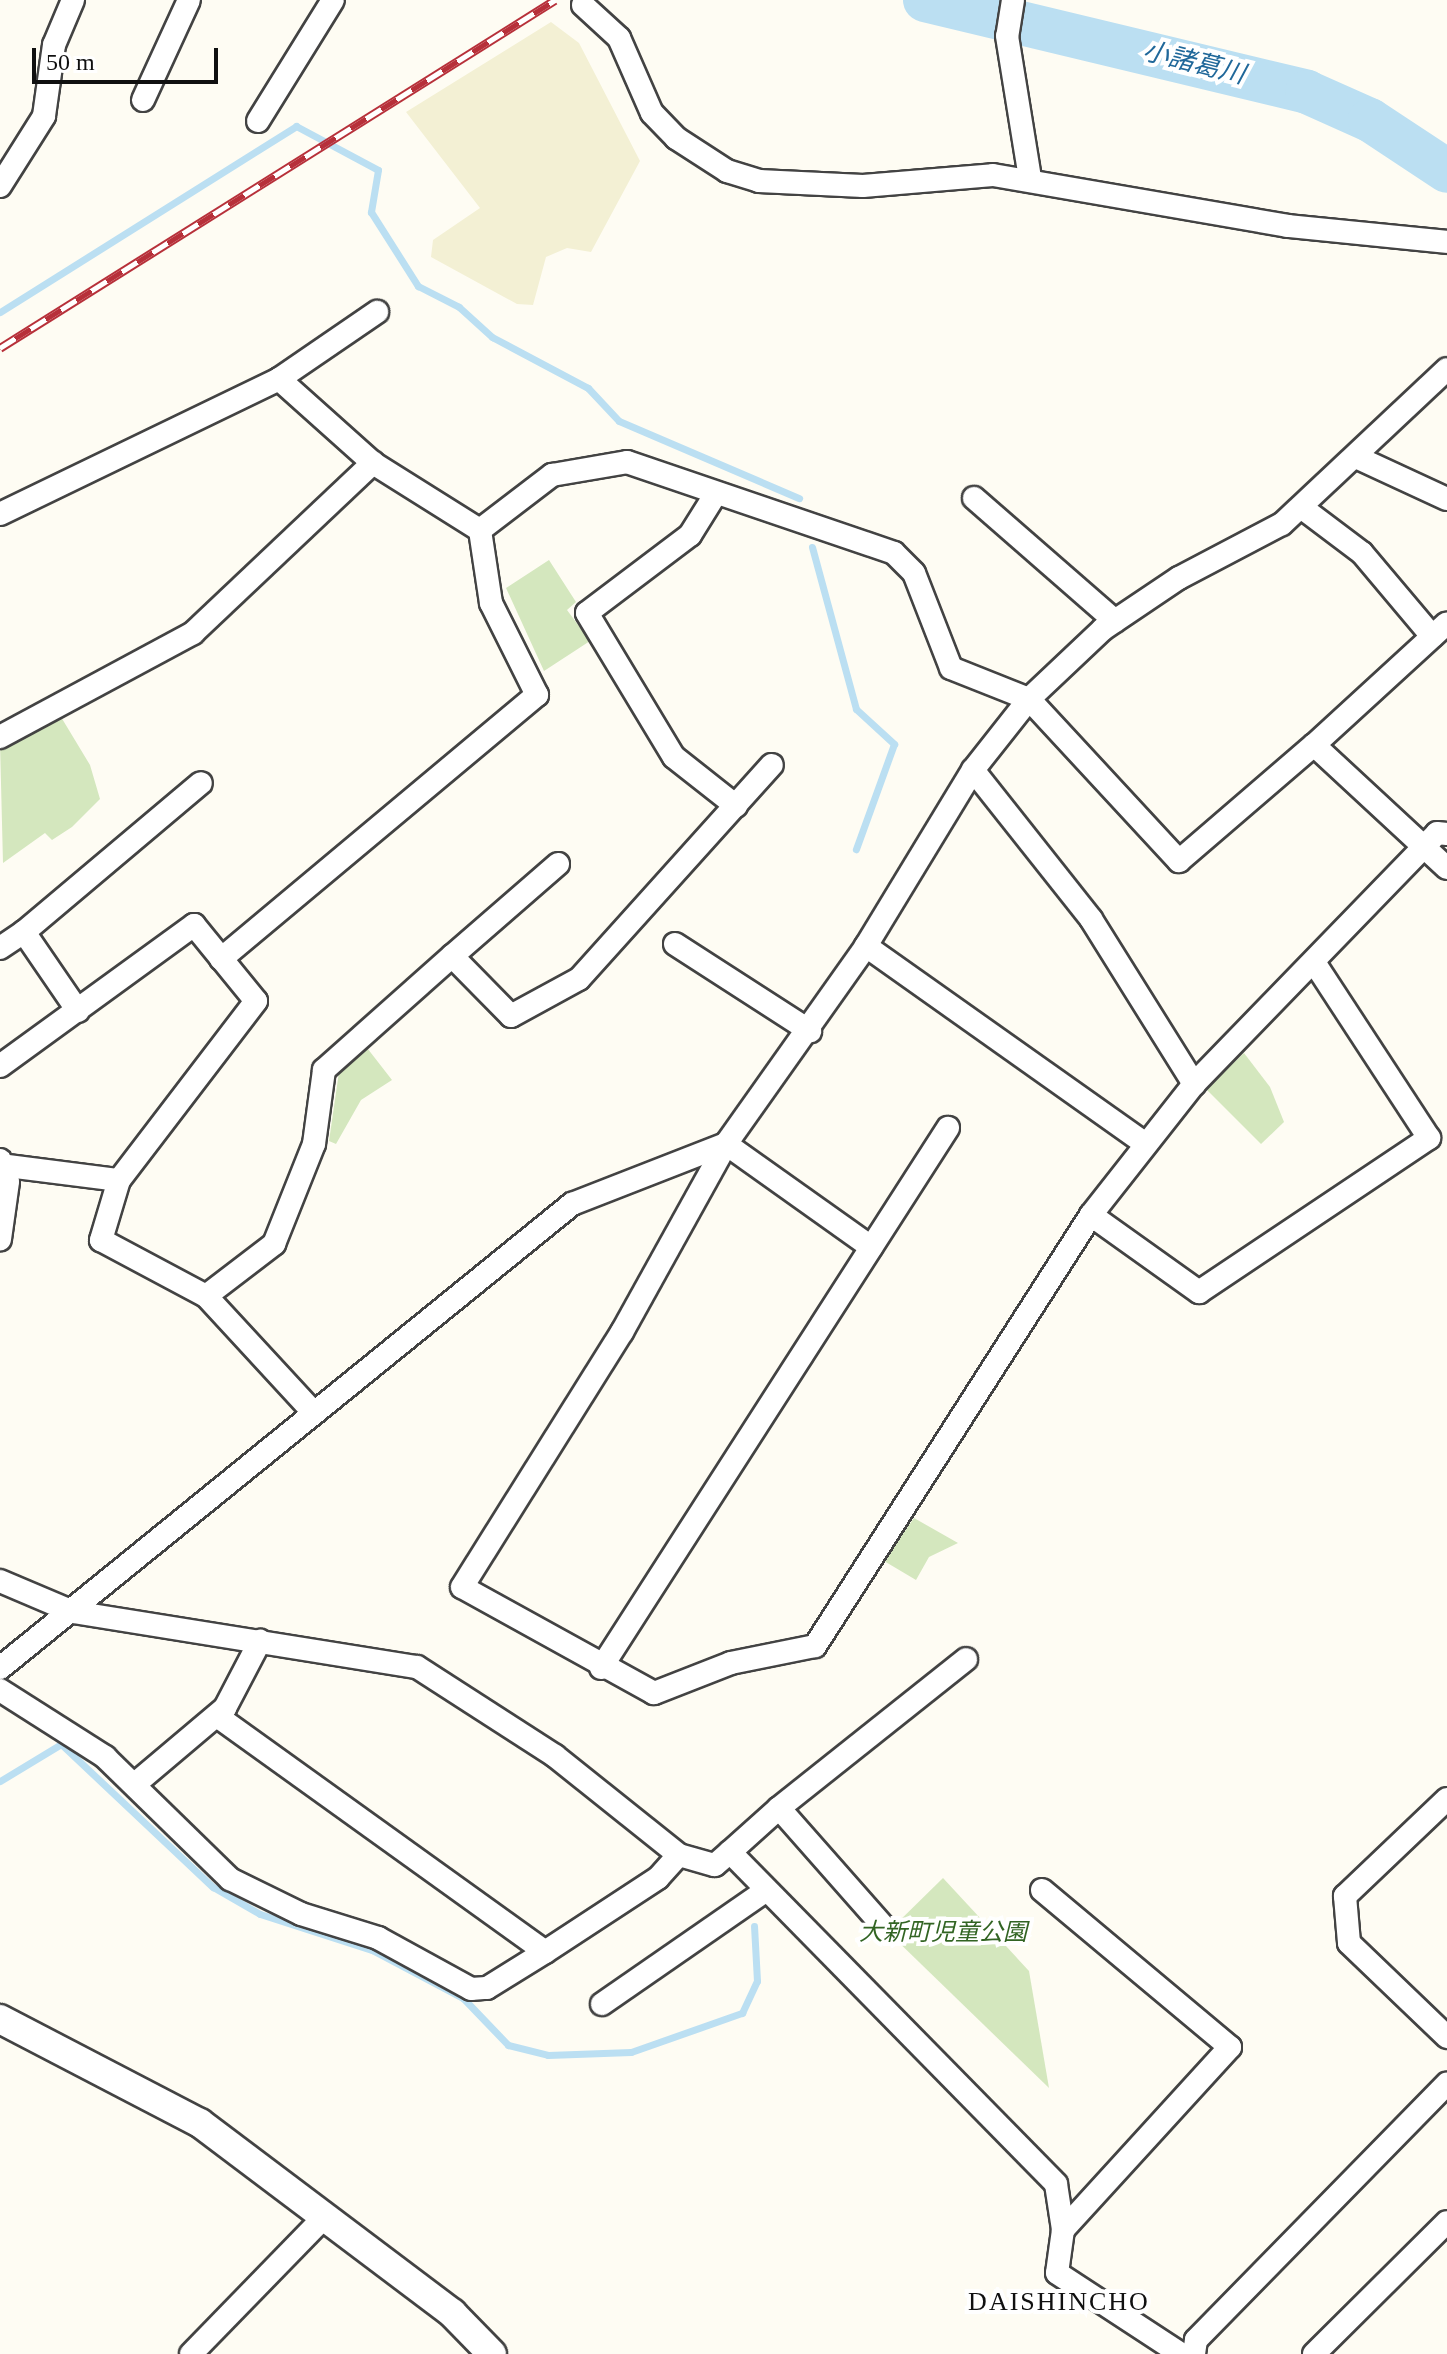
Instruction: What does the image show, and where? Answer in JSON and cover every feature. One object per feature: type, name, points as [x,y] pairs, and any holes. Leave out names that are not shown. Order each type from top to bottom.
[{"type":"street","points":[[0,186],[44,116],[54,45],[73,0]]},
{"type":"street","points":[[143,100],[189,0]]},
{"type":"street","points":[[258,121],[333,0]]},
{"type":"street","points":[[1013,0],[1007,36],[1030,178]]},
{"type":"street","points":[[583,5],[619,38],[652,113],[727,171],[787,188],[1030,178],[1288,226],[1447,242]]},
{"type":"street","points":[[0,514],[279,379],[377,312]]},
{"type":"street","points":[[1447,369],[1301,507],[1115,621],[1029,699],[973,770],[866,946],[810,1031],[726,1144],[622,1332],[462,1587],[601,1668],[654,1693],[731,1663],[815,1646],[1091,1215],[1143,1142],[1194,1084],[1316,965],[1437,833],[1447,834]]},
{"type":"street","points":[[221,959],[537,695],[491,603],[480,530],[373,463],[279,379]]},
{"type":"street","points":[[1356,457],[1447,499]]},
{"type":"street","points":[[480,530],[552,475],[627,462],[715,495],[894,553],[914,573],[951,668],[1029,699],[1179,861],[1314,745],[1440,630],[1362,553],[1301,507]]},
{"type":"street","points":[[0,737],[193,633],[373,463]]},
{"type":"street","points":[[715,495],[690,535],[587,613],[674,757],[736,806]]},
{"type":"street","points":[[974,498],[1115,621]]},
{"type":"street","points":[[1314,745],[1447,868]]},
{"type":"street","points":[[452,956],[511,1016],[579,979],[772,765]]},
{"type":"street","points":[[973,770],[1091,919],[1194,1084]]},
{"type":"street","points":[[0,948],[24,932],[201,783]]},
{"type":"street","points":[[206,1296],[274,1244],[314,1144],[324,1070],[558,864]]},
{"type":"street","points":[[0,1066],[194,925],[256,1001],[119,1180],[101,1240],[206,1296],[314,1413]]},
{"type":"street","points":[[24,932],[78,1011]]},
{"type":"street","points":[[675,944],[810,1031]]},
{"type":"street","points":[[866,946],[1143,1142]]},
{"type":"street","points":[[1091,1215],[1199,1292],[1429,1138],[1316,965]]},
{"type":"street","points":[[601,1668],[948,1128]]},
{"type":"street","points":[[726,1144],[871,1247]]},
{"type":"street","points":[[0,1668],[73,1612],[572,1204],[726,1144]]},
{"type":"street","points":[[0,1239],[8,1215],[1,1163],[119,1180]]},
{"type":"street","points":[[0,1581],[73,1612],[417,1667],[555,1756],[679,1855],[715,1865],[779,1808],[966,1659]]},
{"type":"street","points":[[135,1784],[217,1716],[260,1641]]},
{"type":"street","points":[[0,1690],[71,1731],[135,1784],[230,1879],[301,1914],[378,1938],[471,1989],[487,1988],[545,1952],[658,1878],[679,1855]]},
{"type":"street","points":[[217,1716],[545,1952]]},
{"type":"street","points":[[1447,1799],[1345,1896],[1349,1943],[1447,2037]]},
{"type":"street","points":[[779,1808],[882,1925]]},
{"type":"street","points":[[730,1852],[1056,2184],[1063,2230],[1057,2273],[1181,2354]]},
{"type":"street","points":[[1042,1890],[1230,2047],[1063,2230]]},
{"type":"street","points":[[602,2004],[765,1891]]},
{"type":"street","points":[[0,2019],[200,2123],[452,2313],[492,2354]]},
{"type":"street","points":[[1194,2354],[1206,2329],[1447,2084]]},
{"type":"street","points":[[191,2354],[325,2216]]},
{"type":"street","points":[[1314,2354],[1447,2222]]},
{"type":"shaded area","points":[[551,22],[579,43],[640,161],[591,252],[567,248],[546,257],[533,305],[517,304],[431,257],[433,240],[480,208],[406,112]]},
{"type":"green space","points":[[549,560],[576,602],[567,610],[590,641],[544,671],[506,588]]},
{"type":"green space","points":[[58,712],[90,765],[100,799],[72,827],[52,840],[45,833],[3,863],[0,743]]},
{"type":"green space","points":[[364,1044],[392,1080],[361,1100],[336,1144],[329,1141],[340,1065]]},
{"type":"green space","points":[[1244,1053],[1270,1087],[1284,1122],[1261,1144],[1206,1089]]},
{"type":"green space","points":[[914,1518],[958,1543],[929,1557],[916,1580],[884,1561]]},
{"type":"green space","name":"大新町児童公園","points":[[943,1878],[1029,1971],[1049,2088],[888,1932]]},
{"type":"waterway","name":"小諸葛川","points":[[925,0],[1307,92],[1370,120],[1447,171]]},
{"type":"waterway","points":[[0,312],[296,126],[378,170],[371,212],[418,286],[459,307],[492,337],[588,388],[619,421],[799,498]]},
{"type":"waterway","points":[[812,547],[856,709],[894,744],[856,849]]},
{"type":"waterway","points":[[0,1781],[61,1744],[213,1887],[260,1914],[372,1950],[463,1998],[508,2045],[548,2055],[631,2052],[742,2013],[757,1981],[754,1926]]},
{"type":"railway","points":[[0,348],[555,0]]},
{"type":"district","name":"DAISHINCHO","points":[[1059,2302]]}]
